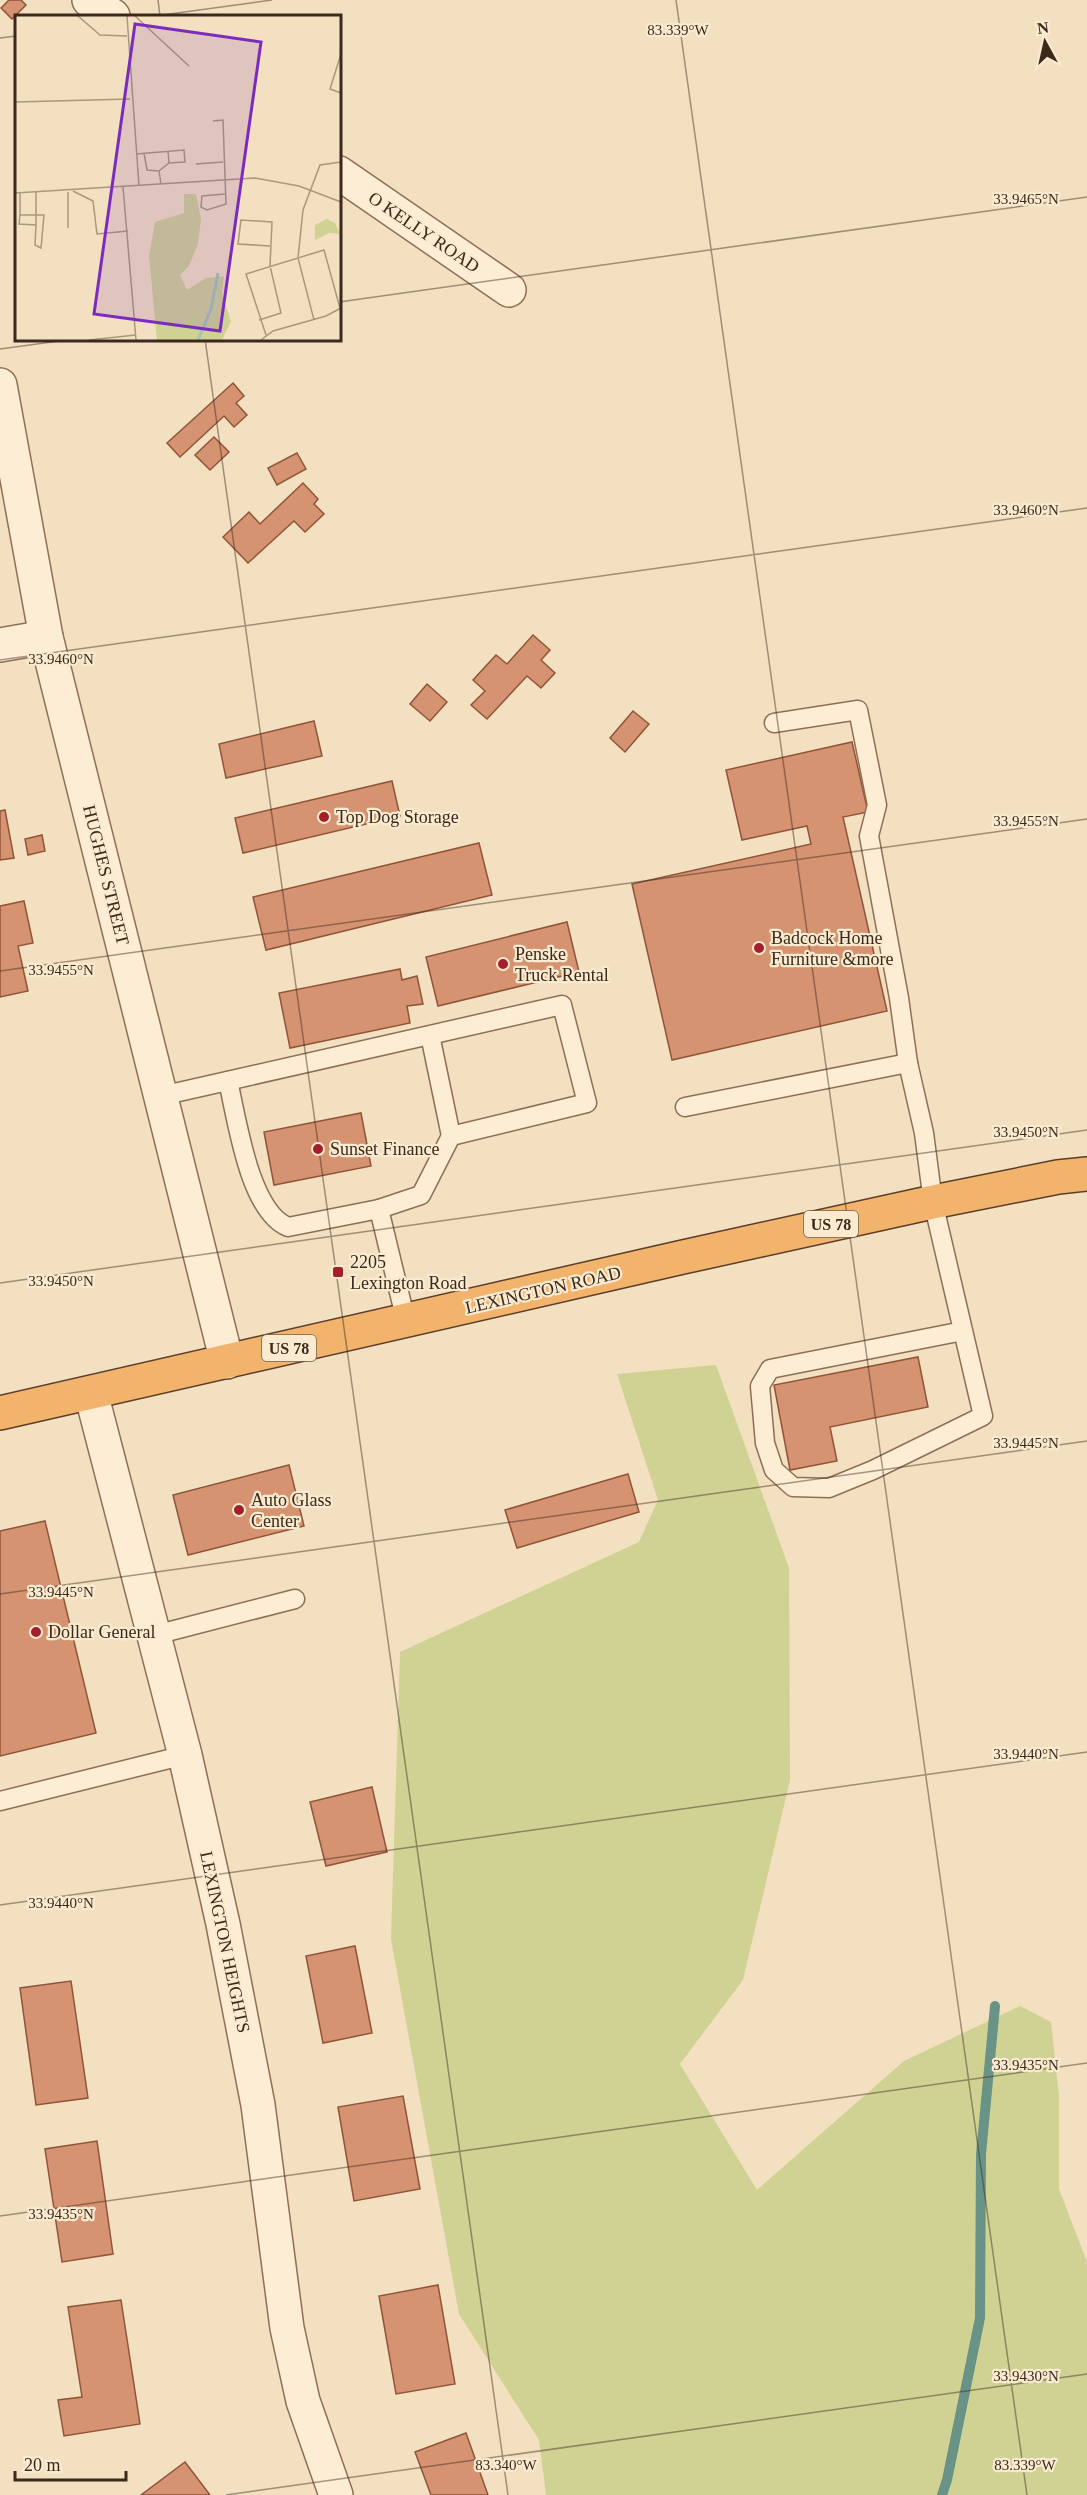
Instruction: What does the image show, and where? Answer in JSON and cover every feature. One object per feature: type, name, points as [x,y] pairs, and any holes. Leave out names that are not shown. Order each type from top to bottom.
[{"type":"highway","name":"LEXINGTON ROAD","points":[[0,1413],[933,1202],[1058,1177],[1087,1174]]},
{"type":"street","points":[[89,0],[111,15]]},
{"type":"street","name":"O KELLY ROAD","points":[[340,174],[509,290]]},
{"type":"street","name":"HUGHES STREET","points":[[0,385],[46,637],[227,1362]]},
{"type":"street","points":[[0,645],[46,637]]},
{"type":"street","name":"LEXINGTON HEIGHTS","points":[[91,1393],[185,1755],[223,1924],[258,2105],[287,2328],[303,2401],[336,2495]]},
{"type":"lane","points":[[774,723],[858,710],[877,805],[869,836],[899,998],[908,1063],[924,1133],[933,1202],[983,1416],[873,1470],[829,1488],[793,1486],[774,1470],[765,1443],[760,1386],[770,1369],[963,1331]]},
{"type":"lane","points":[[161,1096],[562,1005],[587,1103],[451,1136]]},
{"type":"lane","points":[[228,1081],[247,1166],[268,1212],[278,1222],[288,1227],[379,1209],[421,1195],[451,1136],[430,1035]]},
{"type":"lane","points":[[685,1107],[908,1063]]},
{"type":"lane","points":[[379,1209],[406,1321]]},
{"type":"lane","points":[[155,1635],[295,1599]]},
{"type":"lane","points":[[0,1801],[185,1755]]},
{"type":"green space","points":[[716,1365],[789,1568],[790,1780],[743,1980],[680,2064],[757,2190],[904,2061],[1020,2006],[1051,2022],[1059,2096],[1059,2189],[1087,2262],[1087,2495],[546,2495],[539,2440],[459,2314],[391,1939],[400,1652],[639,1542],[658,1500],[617,1374]]},
{"type":"building","points":[[9,0],[21,0],[26,5],[12,19],[1,8]]},
{"type":"building","points":[[233,383],[244,396],[236,403],[247,415],[234,427],[224,416],[180,457],[167,443]]},
{"type":"building","points":[[214,437],[229,452],[210,470],[195,455]]},
{"type":"building","points":[[297,453],[306,469],[277,485],[268,468]]},
{"type":"building","points":[[303,483],[318,499],[314,504],[324,514],[305,532],[294,521],[248,563],[223,537],[249,512],[260,524]]},
{"type":"building","points":[[533,635],[550,650],[541,660],[555,673],[541,688],[527,676],[487,719],[471,705],[485,691],[473,680],[496,655],[507,664]]},
{"type":"building","points":[[427,684],[447,702],[430,721],[410,704]]},
{"type":"building","points":[[633,711],[649,724],[625,752],[610,738]]},
{"type":"building","points":[[314,721],[322,756],[226,778],[219,744]]},
{"type":"building","name":"Badcock Home Furniture &more","points":[[852,742],[868,812],[843,817],[887,1011],[672,1060],[632,884],[811,844],[807,826],[742,840],[726,770]]},
{"type":"building","points":[[392,781],[400,816],[243,853],[235,818]]},
{"type":"building","points":[[5,810],[14,858],[0,860],[0,811]]},
{"type":"building","points":[[42,835],[45,851],[28,855],[25,839]]},
{"type":"building","points":[[479,843],[492,895],[266,950],[253,897]]},
{"type":"building","points":[[24,901],[33,943],[18,946],[28,991],[0,997],[0,906]]},
{"type":"building","name":"Penske Truck Rental","points":[[567,922],[579,972],[438,1006],[426,957]]},
{"type":"building","points":[[400,969],[402,980],[417,976],[423,1004],[407,1006],[410,1023],[290,1048],[279,993]]},
{"type":"building","name":"Sunset Finance","points":[[361,1113],[371,1166],[274,1185],[264,1132]]},
{"type":"building","points":[[918,1357],[928,1407],[830,1427],[837,1461],[790,1470],[774,1385]]},
{"type":"building","name":"Auto Glass Center","points":[[289,1465],[304,1526],[188,1555],[173,1495]]},
{"type":"building","points":[[628,1474],[639,1512],[517,1548],[505,1510]]},
{"type":"building","name":"Dollar General","points":[[45,1521],[96,1733],[0,1756],[0,1531]]},
{"type":"building","points":[[372,1787],[387,1852],[326,1866],[310,1802]]},
{"type":"building","points":[[355,1946],[372,2033],[323,2043],[306,1956]]},
{"type":"building","points":[[71,1981],[88,2098],[36,2105],[20,1988]]},
{"type":"building","points":[[403,2096],[420,2189],[354,2201],[338,2107]]},
{"type":"building","points":[[97,2141],[113,2254],[62,2262],[45,2149]]},
{"type":"building","points":[[438,2285],[455,2384],[396,2394],[379,2296]]},
{"type":"building","points":[[121,2300],[140,2424],[64,2436],[58,2400],[82,2397],[68,2307]]},
{"type":"building","points":[[466,2433],[488,2495],[431,2495],[415,2452]]},
{"type":"building","points":[[185,2462],[210,2495],[141,2495]]},
{"type":"waterway","points":[[942,2495],[980,2318],[981,2154],[995,2006]]},
{"type":"place","name":"Top Dog Storage","points":[[324,817]]},
{"type":"place","name":"Badcock Home Furniture &more","points":[[759,948]]},
{"type":"place","name":"Penske Truck Rental","points":[[503,964]]},
{"type":"place","name":"Sunset Finance","points":[[318,1149]]},
{"type":"place","name":"2205 Lexington Road","points":[[338,1272]]},
{"type":"place","name":"Auto Glass Center","points":[[239,1510]]},
{"type":"place","name":"Dollar General","points":[[36,1632]]}]
